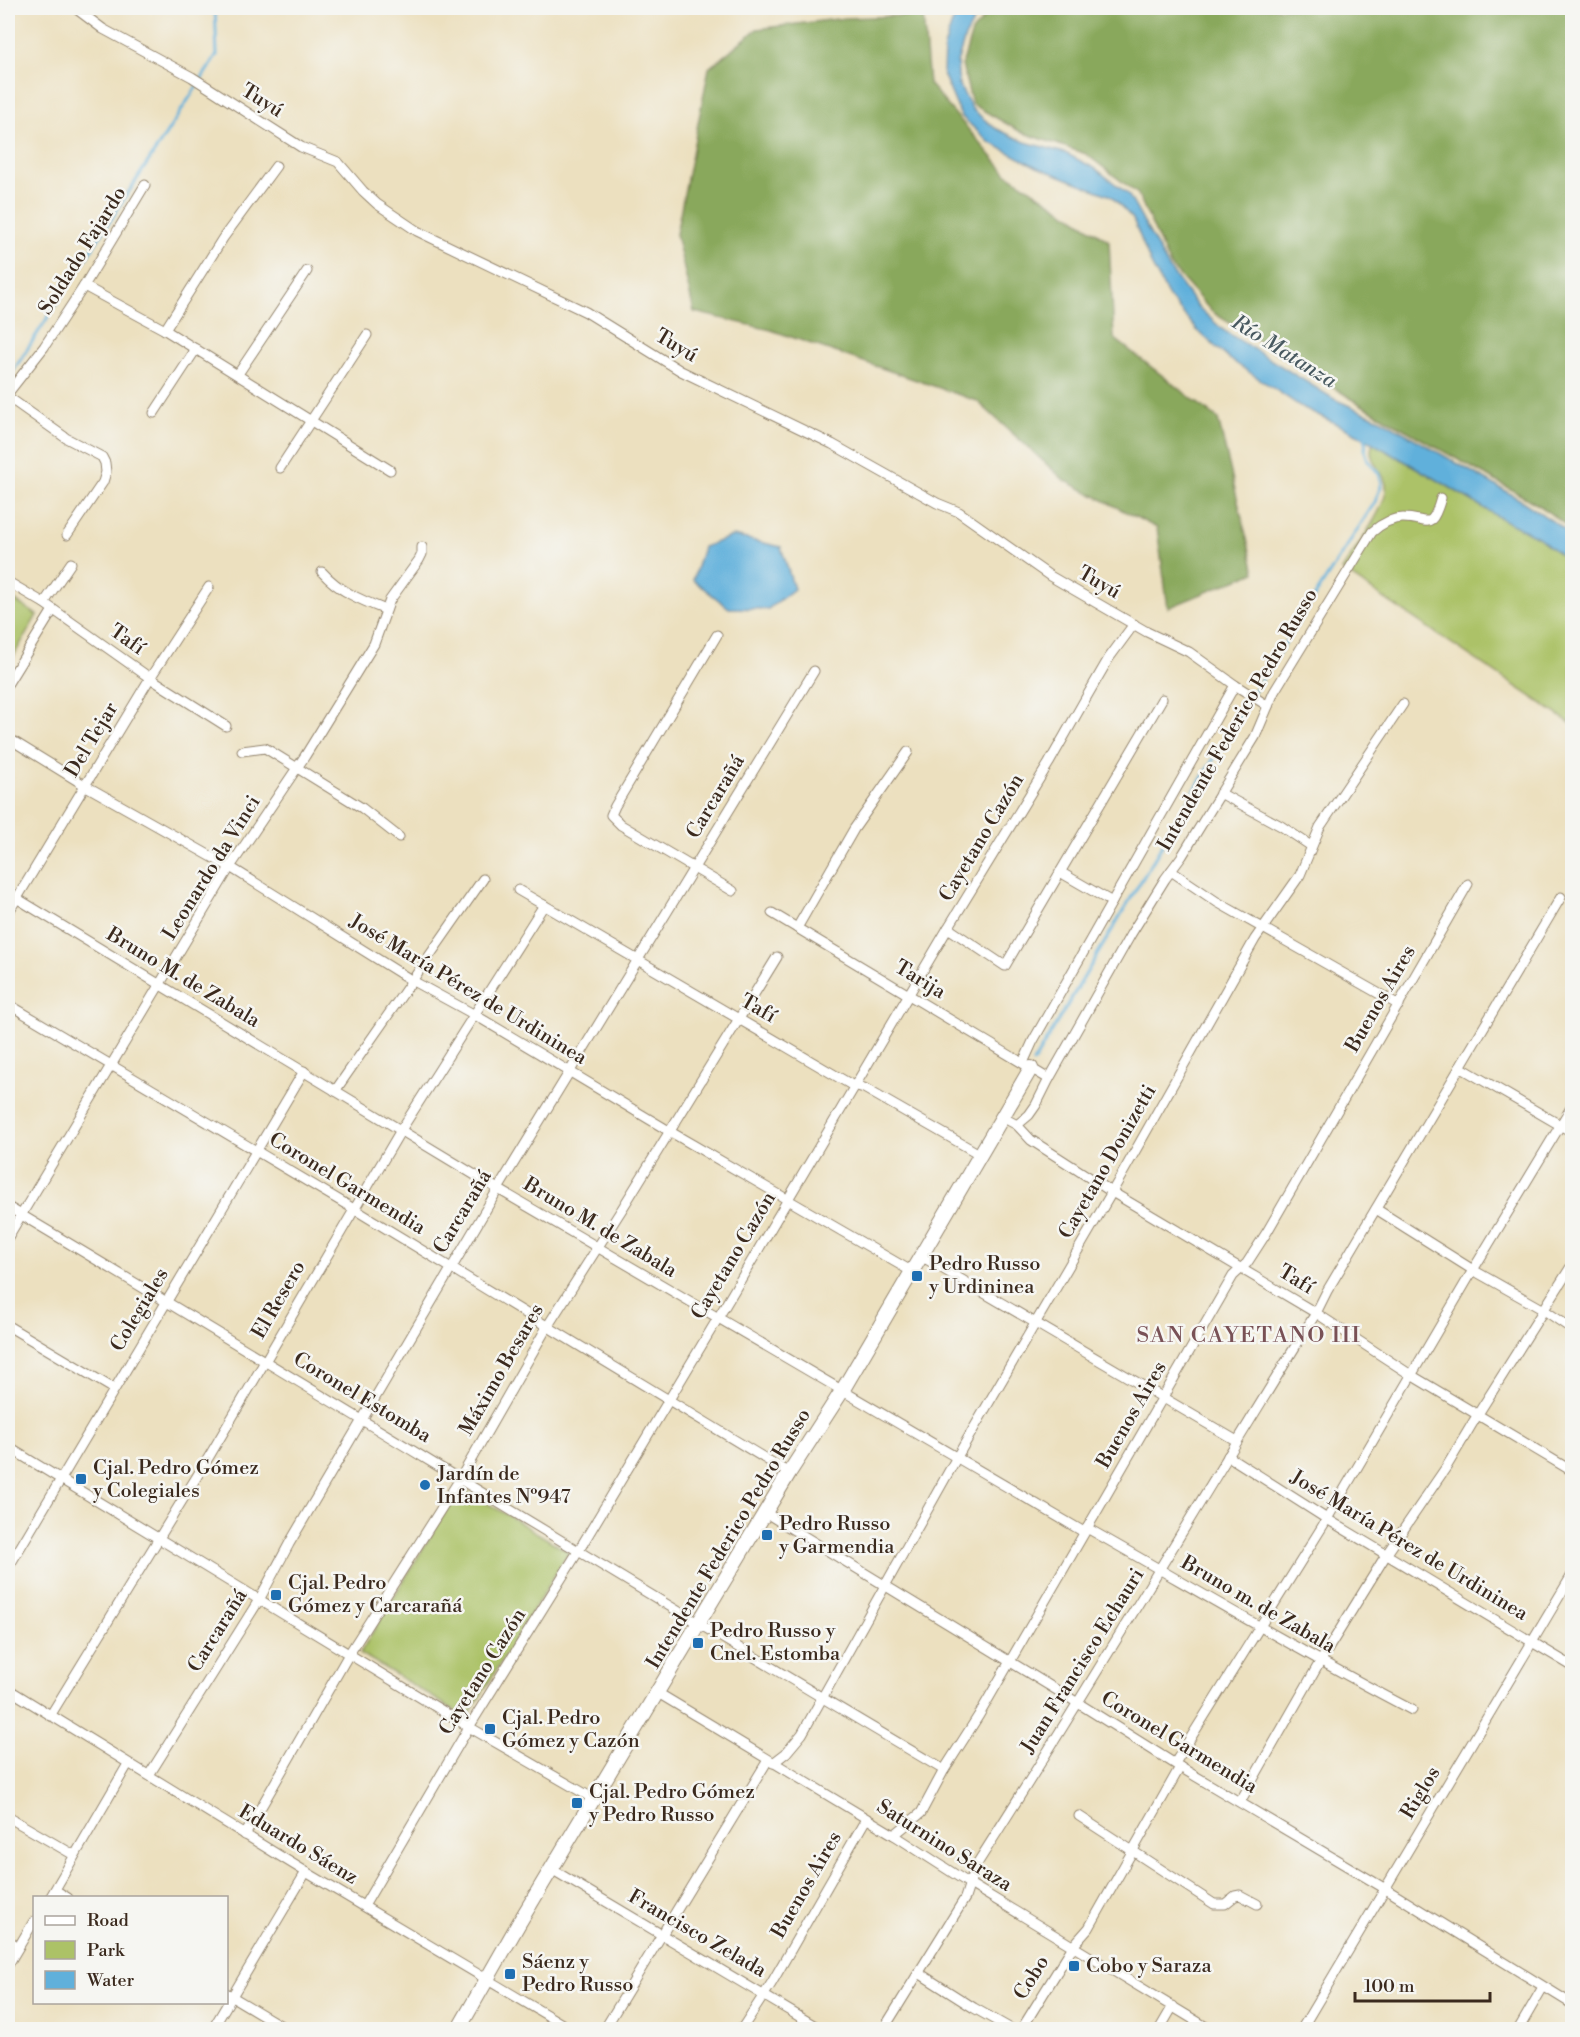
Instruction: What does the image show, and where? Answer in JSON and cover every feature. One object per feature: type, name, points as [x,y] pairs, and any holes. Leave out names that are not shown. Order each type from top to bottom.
[{"type":"street","name":"Tuyú","points":[[75,8],[103,29],[192,77],[302,147],[338,162],[377,204],[417,231],[586,312],[681,371],[832,444],[937,503],[959,512],[1050,576],[1134,624],[1189,652],[1268,706]]},
{"type":"street","points":[[165,330],[223,238],[276,166]]},
{"type":"street","name":"Soldado Fajardo","points":[[8,395],[44,348],[145,185]]},
{"type":"street","points":[[238,374],[307,271]]},
{"type":"street","points":[[84,285],[238,374],[390,470]]},
{"type":"street","points":[[280,468],[367,335]]},
{"type":"street","points":[[154,413],[196,349]]},
{"type":"street","points":[[8,395],[66,438],[97,453],[105,463],[106,472],[103,482],[68,536]]},
{"type":"street","name":"Intendente Federico Pedro Russo","points":[[1017,1125],[1029,1115],[1036,1105],[1131,934],[1255,737],[1274,692],[1372,532],[1400,518],[1428,521],[1436,514],[1441,498]]},
{"type":"street","name":"Leonardo da Vinci","points":[[8,1238],[230,867],[297,768],[374,644],[390,600],[419,560],[422,547]]},
{"type":"street","points":[[44,603],[71,563]]},
{"type":"street","points":[[322,572],[346,593],[386,610]]},
{"type":"street","name":"Tafí","points":[[8,582],[44,603],[150,678],[226,726]]},
{"type":"street","name":"Del Tejar","points":[[8,913],[12,896],[86,786],[150,678],[209,586]]},
{"type":"street","points":[[8,683],[53,610]]},
{"type":"street","name":"Cayetano Cazón","points":[[364,1906],[469,1727],[579,1550],[718,1318],[948,928],[1049,763],[1109,658],[1134,624]]},
{"type":"street","points":[[717,635],[612,814],[621,825],[733,891]]},
{"type":"street","name":"Carcarañá","points":[[148,1775],[258,1600],[498,1189],[814,671]]},
{"type":"street","points":[[1027,1065],[1033,1041],[1235,685]]},
{"type":"street","points":[[948,928],[1005,966],[1162,699]]},
{"type":"street","name":"Cayetano Donizetti","points":[[604,2030],[770,1762],[786,1753],[798,1740],[957,1457],[1263,927],[1300,875],[1320,827],[1403,704]]},
{"type":"street","name":"José María Pérez de Urdininea","points":[[8,738],[86,786],[230,867],[411,980],[475,1015],[669,1131],[911,1271]]},
{"type":"street","points":[[242,751],[265,748],[362,808],[399,837]]},
{"type":"street","points":[[798,928],[854,830],[908,752]]},
{"type":"street","points":[[1220,793],[1281,826],[1311,846]]},
{"type":"street","points":[[1171,871],[1217,902],[1399,1005]]},
{"type":"street","points":[[1060,872],[1112,902]]},
{"type":"street","points":[[335,1091],[483,879]]},
{"type":"street","name":"Buenos Aires","points":[[894,1835],[921,1813],[1233,1276],[1247,1263],[1267,1232],[1468,884]]},
{"type":"street","name":"Tafí","points":[[518,890],[850,1084],[864,1088],[981,1155]]},
{"type":"street","name":"Bruno M. de Zabala","points":[[12,896],[498,1189],[842,1391],[1086,1530]]},
{"type":"street","name":"Juan Francisco Echauri","points":[[883,2030],[965,1898],[975,1867],[1161,1569],[1316,1313],[1561,897]]},
{"type":"street","name":"El Resero","points":[[50,1716],[210,1455],[400,1130],[544,905]]},
{"type":"street","name":"Tarija","points":[[772,913],[1049,1078]]},
{"type":"street","name":"Máximo Besares","points":[[245,1835],[349,1654],[460,1479],[547,1327],[777,957]]},
{"type":"street","name":"Coronel Garmendia","points":[[8,1004],[257,1150],[789,1473]]},
{"type":"street","name":"Intendente Federico Pedro Russo","points":[[458,2030],[698,1624],[789,1473],[842,1391],[981,1155],[1027,1065]]},
{"type":"street","points":[[1460,1067],[1572,1132]]},
{"type":"street","name":"Colegiales","points":[[8,1568],[304,1071]]},
{"type":"street","name":"Cobo","points":[[1021,2030],[1073,1946],[1089,1928],[1133,1852],[1177,1765],[1260,1625],[1327,1519],[1572,1106]]},
{"type":"street","name":"Tafí","points":[[1002,1117],[1017,1125],[1030,1140],[1112,1192],[1242,1268],[1411,1375],[1572,1471]]},
{"type":"street","name":"Coronel Estomba","points":[[8,1207],[167,1300],[698,1624],[944,1770]]},
{"type":"street","points":[[1376,1209],[1572,1329]]},
{"type":"street","points":[[920,1257],[1164,1396],[1237,1441]]},
{"type":"street","points":[[1240,1802],[1320,1662],[1386,1555],[1447,1466],[1572,1265]]},
{"type":"street","points":[[8,1326],[114,1389]]},
{"type":"street","points":[[8,1448],[469,1727],[594,1799]]},
{"type":"street","name":"José María Pérez de Urdininea","points":[[1228,1456],[1327,1519],[1572,1666]]},
{"type":"street","name":"Coronel Garmendia","points":[[766,1513],[1572,2004]]},
{"type":"street","name":"Bruno m. de Zabala","points":[[1086,1530],[1161,1569],[1320,1662],[1412,1710]]},
{"type":"street","name":"Riglos","points":[[1301,2030],[1384,1888],[1571,1582]]},
{"type":"street","name":"Eduardo Sáenz","points":[[8,1689],[306,1872],[572,2030]]},
{"type":"street","name":"Saturnino Saraza","points":[[658,1693],[1211,2030]]},
{"type":"street","points":[[52,1894],[128,1764]]},
{"type":"street","points":[[1079,1816],[1214,1904],[1225,1904],[1240,1895],[1257,1904]]},
{"type":"street","points":[[8,1817],[74,1855]]},
{"type":"street","name":"Buenos Aires","points":[[741,2030],[866,1819]]},
{"type":"street","name":"Francisco Zelada","points":[[552,1870],[822,2030]]},
{"type":"street","points":[[288,2030],[230,1995],[306,1872]]},
{"type":"street","points":[[8,1965],[33,1923]]},
{"type":"street","points":[[8,1940],[18,1947]]},
{"type":"street","points":[[919,1973],[1013,2030]]},
{"type":"street","points":[[1518,2030],[1543,1988]]},
{"type":"street","points":[[212,2030],[225,2004]]},
{"type":"street","points":[[1159,2030],[1173,2006]]},
{"type":"green space","points":[[992,8],[1572,8],[1572,530],[1540,506],[1360,404],[1212,312],[1170,265],[1138,194],[1086,154],[1021,132],[972,104],[962,65],[972,32]]},
{"type":"green space","points":[[923,15],[929,84],[1007,174],[1109,241],[1114,338],[1218,419],[1255,572],[1168,608],[1157,528],[1064,480],[977,401],[771,330],[694,312],[676,234],[709,68],[757,29],[845,18]]},
{"type":"green space","points":[[1373,443],[1502,519],[1538,537],[1572,564],[1572,724],[1342,570],[1384,500],[1386,485],[1372,456]]},
{"type":"green space","points":[[8,596],[37,615],[8,666]]},
{"type":"green space","points":[[460,1487],[569,1552],[467,1718],[360,1653]]},
{"type":"water","points":[[964,8],[981,8],[965,37],[957,63],[959,85],[973,110],[995,128],[1025,142],[1065,153],[1096,169],[1128,194],[1169,268],[1197,306],[1223,330],[1334,399],[1384,421],[1519,499],[1557,524],[1572,537],[1572,564],[1538,537],[1502,519],[1355,433],[1300,406],[1228,358],[1197,330],[1169,297],[1151,264],[1133,219],[1111,196],[1037,167],[989,142],[961,116],[943,74],[944,47],[952,23]]},
{"type":"water","points":[[733,536],[781,547],[794,589],[768,609],[729,608],[693,580],[703,547]]},
{"type":"waterway","points":[[10,376],[217,55],[215,8]]},
{"type":"waterway","points":[[1033,1063],[1246,704],[1375,502],[1382,483],[1379,474],[1368,460],[1365,451],[1366,437]]},
{"type":"place","name":"Pedro Russo y Urdininea","points":[[917,1276]]},
{"type":"place","name":"Cjal. Pedro Gómez y Colegiales","points":[[81,1479]]},
{"type":"place","name":"Jardín de Infantes Nº947","points":[[425,1485]]},
{"type":"place","name":"Pedro Russo y Garmendia","points":[[767,1535]]},
{"type":"place","name":"Cjal. Pedro Gómez y Carcarañá","points":[[276,1595]]},
{"type":"place","name":"Pedro Russo y Cnel. Estomba","points":[[698,1643]]},
{"type":"place","name":"Cjal. Pedro Gómez y Cazón","points":[[490,1729]]},
{"type":"place","name":"Cjal. Pedro Gómez y Pedro Russo","points":[[577,1803]]},
{"type":"place","name":"Cobo y Saraza","points":[[1074,1966]]},
{"type":"place","name":"Sáenz y Pedro Russo","points":[[510,1974]]},
{"type":"district","name":"SAN CAYETANO III","points":[[1249,1335]]},
{"type":"water label","name":"Río Matanza","points":[[1284,352]]}]
